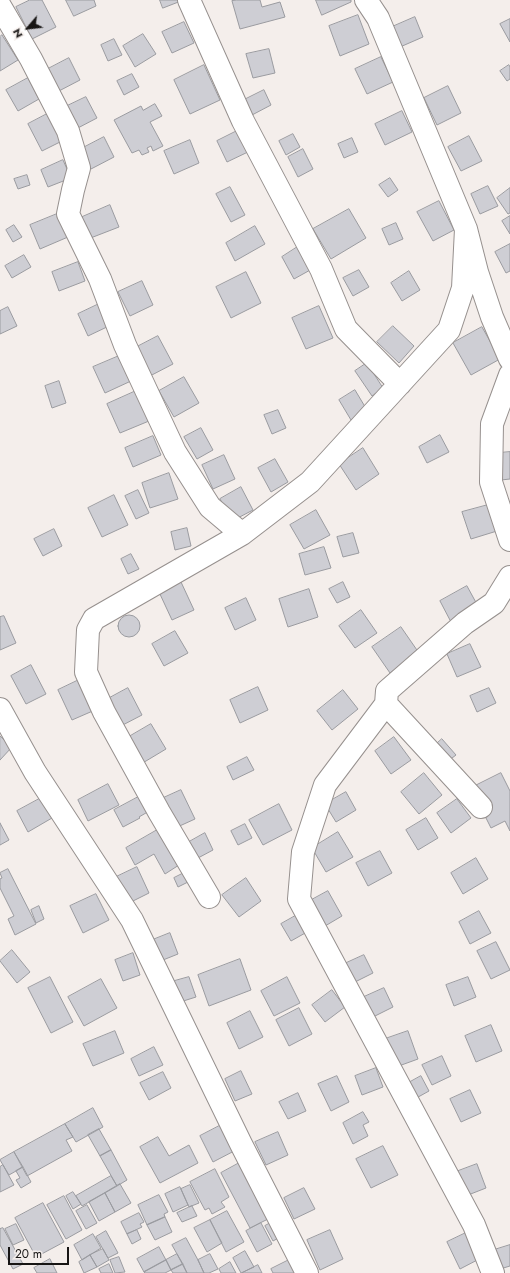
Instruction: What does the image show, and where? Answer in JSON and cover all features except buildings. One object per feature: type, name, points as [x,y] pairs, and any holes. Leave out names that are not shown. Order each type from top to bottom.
[{"type":"street","points":[[189,0],[243,121],[321,269],[346,328],[400,384]]},
{"type":"street","points":[[366,0],[378,18],[466,229],[477,272],[492,317],[510,359]]},
{"type":"street","points":[[0,6],[31,59],[68,131],[79,168],[68,214],[100,279],[125,345],[175,452],[210,507],[242,534]]},
{"type":"street","points":[[209,897],[159,812],[104,712],[86,672],[88,630],[94,619],[242,534],[310,482],[448,330],[463,288],[466,229]]},
{"type":"street","points":[[510,375],[492,424],[491,482],[510,540]]},
{"type":"street","points":[[492,1273],[474,1225],[299,899],[303,852],[325,785],[386,704],[387,691],[466,622],[494,603],[510,576]]},
{"type":"street","points":[[386,704],[481,807]]},
{"type":"street","points":[[0,709],[35,772],[132,920],[241,1144],[307,1273]]}]
